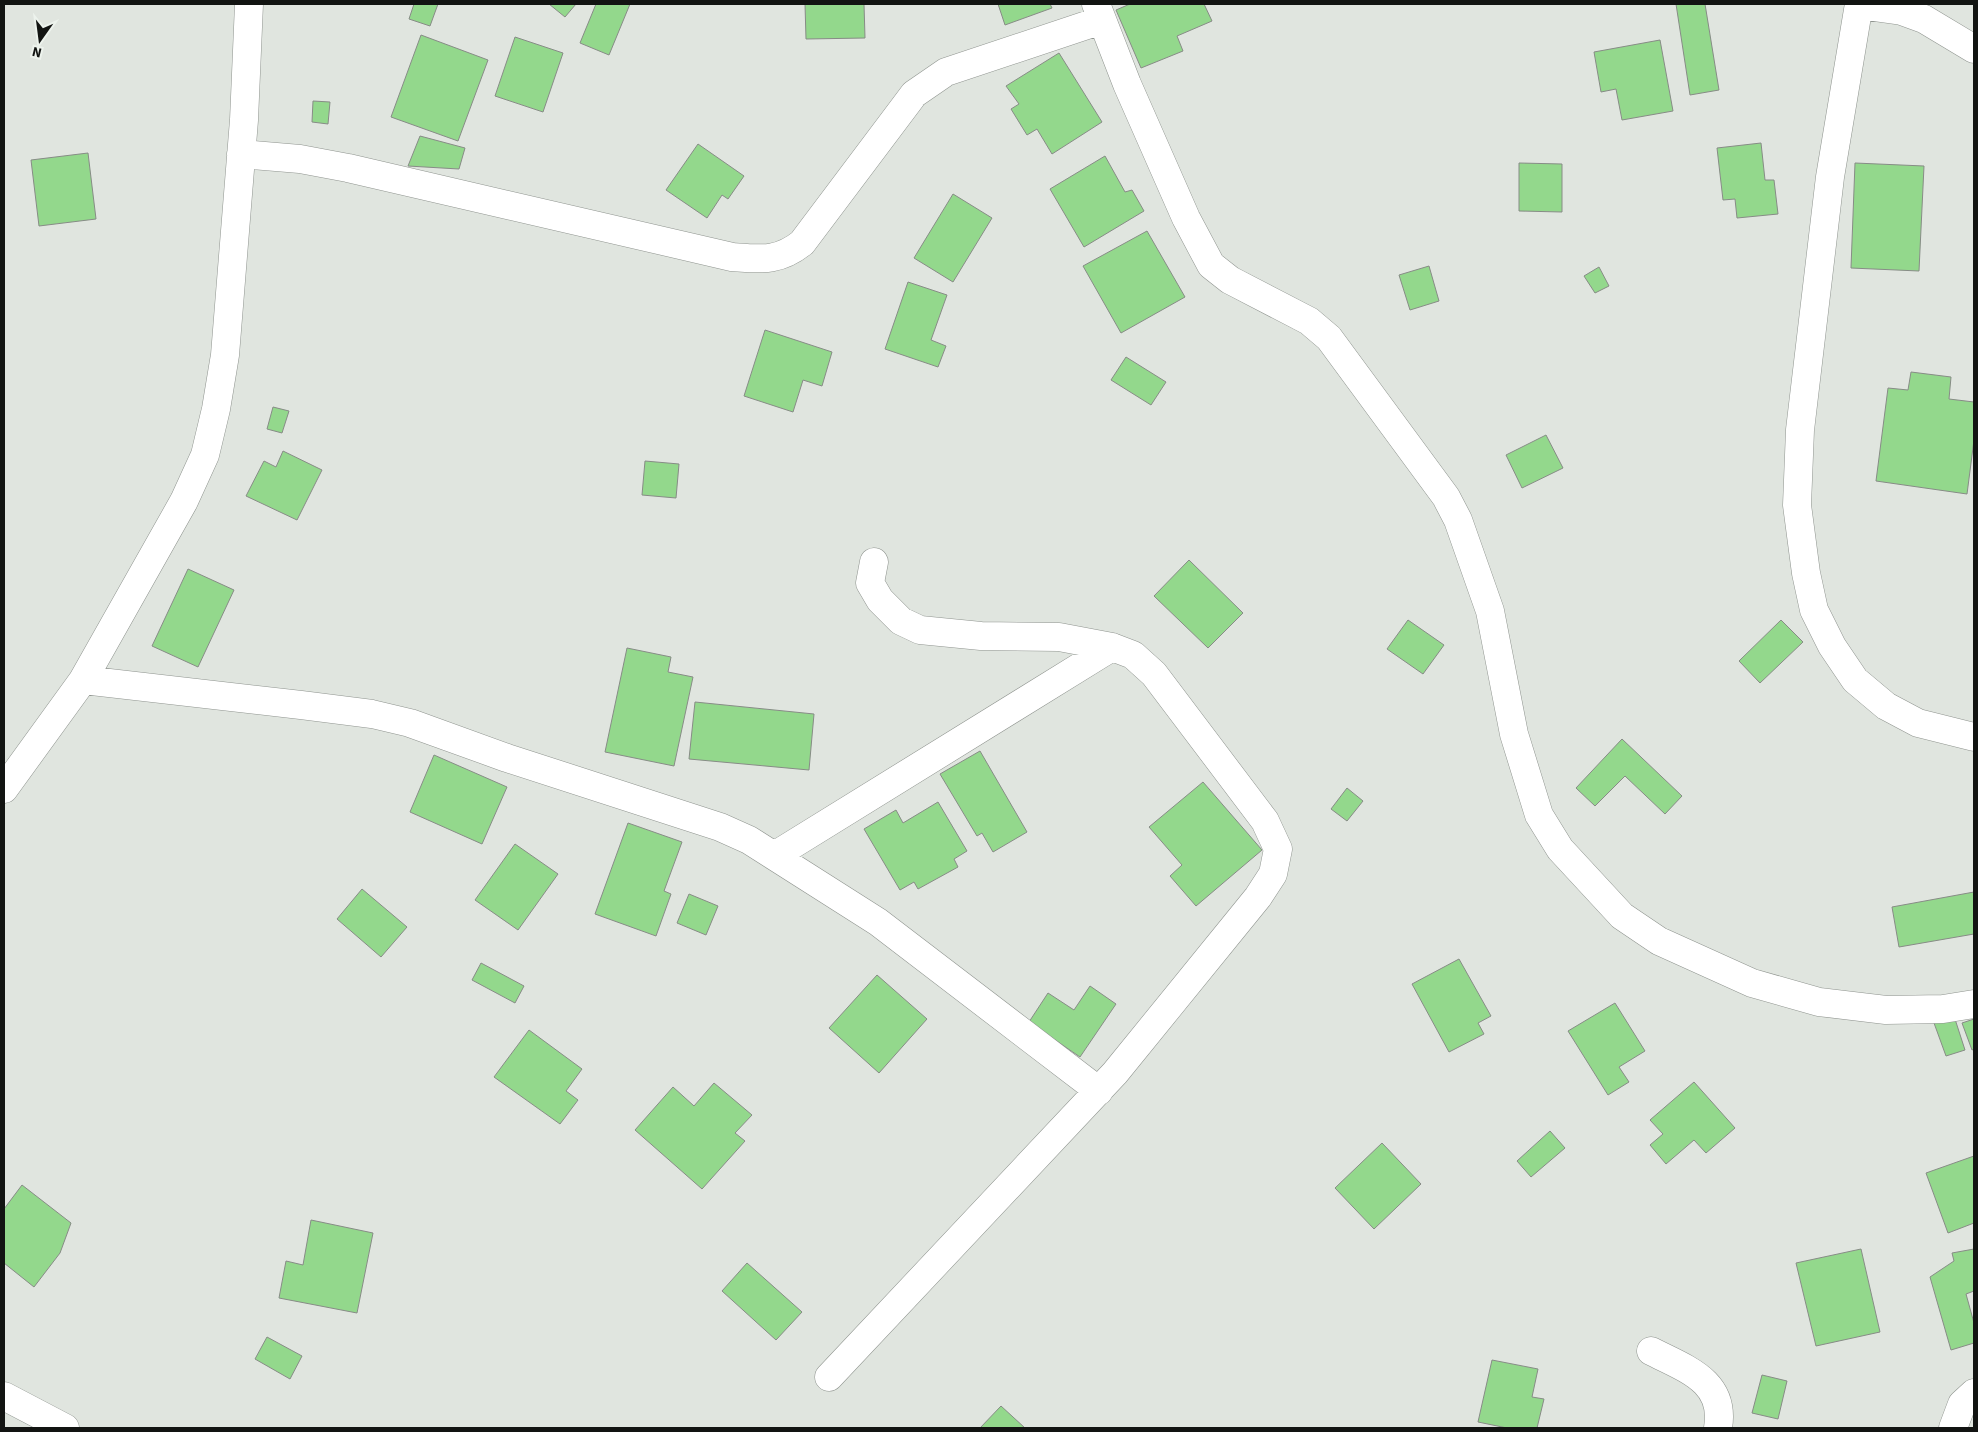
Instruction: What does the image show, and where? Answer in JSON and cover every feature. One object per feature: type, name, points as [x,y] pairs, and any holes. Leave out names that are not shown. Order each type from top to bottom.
[{"type":"street","points":[[4,789],[83,680],[184,501],[205,455],[216,409],[225,355],[241,154],[249,4]]},
{"type":"street","points":[[1974,49],[1924,19],[1902,11],[1859,5],[1830,176],[1800,430],[1797,505],[1806,573],[1814,610],[1832,646],[1855,680],[1886,706],[1918,723],[1974,737]]},
{"type":"street","points":[[241,154],[300,159],[348,168],[732,257],[768,259],[788,254],[802,243],[914,94],[946,72],[1099,12],[1127,84],[1178,200],[1211,265],[1230,280],[1309,321],[1329,338],[1446,497],[1458,520],[1490,611],[1514,734],[1539,814],[1560,849],[1622,916],[1659,940],[1752,983],[1819,1002],[1886,1010],[1942,1009],[1974,1004]]},
{"type":"street","points":[[828,1378],[1099,1091],[1258,897],[1273,874],[1278,849],[1265,821],[1154,674],[1133,655],[1112,647],[1059,637],[982,636],[920,630],[901,621],[880,600],[870,584],[874,562]]},
{"type":"street","points":[[774,856],[1112,647]]},
{"type":"street","points":[[83,680],[372,714],[410,723],[516,761],[720,827],[749,840],[878,922],[1099,1091]]},
{"type":"street","points":[[1651,1351],[1699,1375],[1716,1395],[1720,1418],[1718,1428]]},
{"type":"street","points":[[1953,1428],[1962,1404],[1974,1393]]},
{"type":"street","points":[[4,1396],[65,1428]]},
{"type":"building","points":[[414,4],[438,4],[430,26],[409,19]]},
{"type":"building","points":[[549,4],[576,4],[565,17]]},
{"type":"building","points":[[596,4],[630,4],[609,55],[580,43]]},
{"type":"building","points":[[805,4],[864,4],[865,38],[806,39]]},
{"type":"building","points":[[998,4],[1050,4],[1052,8],[1005,25]]},
{"type":"building","points":[[1130,4],[1204,4],[1212,21],[1177,36],[1183,51],[1141,68],[1116,10]]},
{"type":"building","points":[[1676,4],[1705,4],[1719,90],[1690,95]]},
{"type":"building","points":[[421,35],[488,60],[458,141],[391,117]]},
{"type":"building","points":[[515,37],[563,53],[543,112],[495,96]]},
{"type":"building","points":[[1660,40],[1673,111],[1622,120],[1616,89],[1601,92],[1594,52]]},
{"type":"building","points":[[1059,53],[1102,122],[1052,154],[1037,129],[1027,135],[1011,109],[1019,104],[1006,86]]},
{"type":"building","points":[[313,101],[330,102],[328,124],[312,122]]},
{"type":"building","points":[[420,136],[465,148],[459,169],[408,166]]},
{"type":"building","points":[[1761,143],[1765,180],[1774,180],[1778,214],[1737,218],[1735,199],[1723,200],[1717,148]]},
{"type":"building","points":[[698,144],[744,176],[728,199],[722,195],[707,218],[666,190]]},
{"type":"building","points":[[88,153],[96,219],[39,226],[31,160]]},
{"type":"building","points":[[1105,156],[1125,192],[1132,190],[1144,211],[1084,247],[1050,189]]},
{"type":"building","points":[[1519,163],[1562,164],[1562,212],[1519,211]]},
{"type":"building","points":[[1855,163],[1924,166],[1919,271],[1851,268]]},
{"type":"building","points":[[953,194],[992,218],[953,282],[914,258]]},
{"type":"building","points":[[1147,231],[1185,297],[1121,333],[1083,266]]},
{"type":"building","points":[[1429,266],[1439,301],[1410,310],[1399,275]]},
{"type":"building","points":[[1599,267],[1609,286],[1595,293],[1584,276]]},
{"type":"building","points":[[908,282],[947,295],[931,340],[946,346],[938,367],[885,349]]},
{"type":"building","points":[[765,330],[832,352],[822,386],[803,380],[793,412],[744,396]]},
{"type":"building","points":[[1126,357],[1166,382],[1151,405],[1111,380]]},
{"type":"building","points":[[1911,372],[1951,377],[1949,399],[1974,402],[1974,440],[1967,494],[1876,481],[1888,388],[1908,390]]},
{"type":"building","points":[[273,407],[289,411],[282,433],[267,429]]},
{"type":"building","points":[[1546,435],[1563,468],[1522,488],[1506,455]]},
{"type":"building","points":[[283,451],[322,470],[297,520],[246,496],[264,461],[276,467]]},
{"type":"building","points":[[645,461],[679,464],[676,498],[642,495]]},
{"type":"building","points":[[1189,560],[1243,613],[1208,648],[1154,596]]},
{"type":"building","points":[[188,569],[234,590],[198,667],[152,646]]},
{"type":"building","points":[[1408,620],[1444,645],[1423,674],[1387,649]]},
{"type":"building","points":[[1781,620],[1803,642],[1760,683],[1739,661]]},
{"type":"building","points":[[627,648],[671,657],[668,672],[693,677],[674,766],[605,752]]},
{"type":"building","points":[[695,702],[814,714],[809,770],[689,759]]},
{"type":"building","points":[[1622,739],[1682,796],[1665,814],[1625,776],[1595,806],[1576,788]]},
{"type":"building","points":[[980,751],[1027,832],[993,852],[982,833],[977,836],[940,774]]},
{"type":"building","points":[[434,755],[507,787],[482,844],[410,812]]},
{"type":"building","points":[[1203,782],[1262,850],[1196,906],[1170,876],[1182,865],[1149,827]]},
{"type":"building","points":[[1347,788],[1363,801],[1347,821],[1331,809]]},
{"type":"building","points":[[938,802],[967,851],[954,859],[958,867],[918,889],[914,882],[900,890],[864,829],[896,810],[903,823]]},
{"type":"building","points":[[628,823],[682,842],[664,891],[671,894],[656,936],[595,914]]},
{"type":"building","points":[[515,844],[558,874],[518,930],[475,900]]},
{"type":"building","points":[[362,889],[407,927],[381,957],[337,919]]},
{"type":"building","points":[[1974,892],[1974,934],[1899,947],[1892,907]]},
{"type":"building","points":[[689,894],[718,906],[706,935],[677,923]]},
{"type":"building","points":[[1459,959],[1491,1016],[1478,1023],[1484,1034],[1449,1052],[1412,984]]},
{"type":"building","points":[[481,963],[524,986],[515,1003],[472,980]]},
{"type":"building","points":[[877,975],[927,1019],[879,1073],[829,1028]]},
{"type":"building","points":[[1090,986],[1116,1004],[1080,1057],[1029,1022],[1048,993],[1074,1010]]},
{"type":"building","points":[[1615,1003],[1645,1051],[1619,1067],[1629,1082],[1608,1095],[1568,1031]]},
{"type":"building","points":[[1954,1016],[1965,1050],[1946,1056],[1934,1023]]},
{"type":"building","points":[[1974,1019],[1974,1049],[1972,1050],[1962,1023]]},
{"type":"building","points":[[529,1030],[582,1069],[566,1091],[578,1100],[560,1124],[494,1077]]},
{"type":"building","points":[[1694,1082],[1735,1128],[1706,1153],[1694,1140],[1666,1164],[1650,1145],[1663,1134],[1650,1120]]},
{"type":"building","points":[[714,1083],[752,1115],[735,1133],[745,1141],[702,1189],[635,1130],[673,1087],[694,1106]]},
{"type":"building","points":[[1550,1131],[1565,1148],[1531,1177],[1517,1161]]},
{"type":"building","points":[[1382,1143],[1421,1184],[1374,1229],[1335,1188]]},
{"type":"building","points":[[1974,1156],[1974,1223],[1948,1233],[1926,1173]]},
{"type":"building","points":[[22,1185],[71,1223],[60,1253],[34,1287],[4,1263],[4,1209]]},
{"type":"building","points":[[311,1220],[373,1233],[357,1313],[279,1298],[286,1261],[303,1265]]},
{"type":"building","points":[[1861,1249],[1880,1332],[1816,1346],[1796,1263]]},
{"type":"building","points":[[1974,1249],[1974,1291],[1966,1294],[1974,1323],[1974,1343],[1951,1350],[1930,1277],[1954,1261],[1952,1253]]},
{"type":"building","points":[[747,1263],[802,1312],[776,1340],[722,1291]]},
{"type":"building","points":[[267,1337],[302,1356],[290,1379],[255,1359]]},
{"type":"building","points":[[1492,1360],[1538,1369],[1532,1397],[1544,1399],[1537,1428],[1507,1428],[1478,1422]]},
{"type":"building","points":[[1762,1375],[1787,1381],[1778,1419],[1752,1413]]},
{"type":"building","points":[[1001,1406],[1025,1428],[980,1428]]}]
